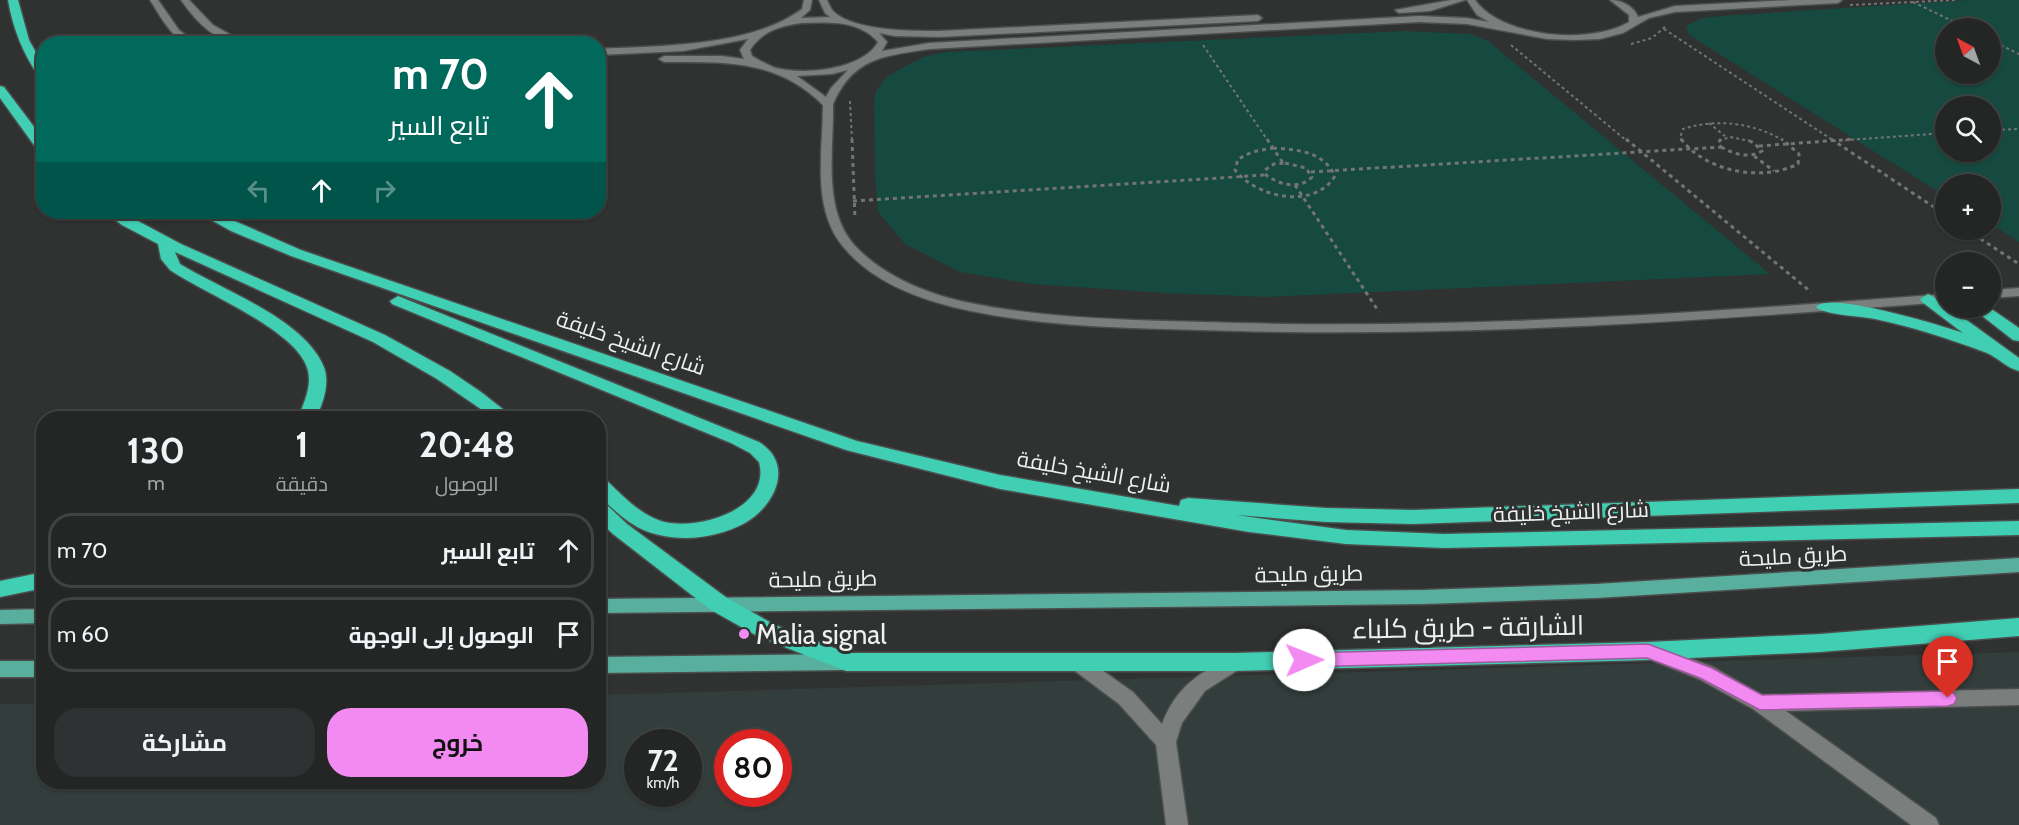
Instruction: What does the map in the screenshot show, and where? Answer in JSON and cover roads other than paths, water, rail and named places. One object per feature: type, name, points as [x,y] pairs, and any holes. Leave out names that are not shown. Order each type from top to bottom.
[{"type":"highway","points":[[13,0],[18,25],[26,46],[36,63]]},
{"type":"highway","points":[[0,90],[36,138]]},
{"type":"highway","points":[[125,219],[165,241],[386,341],[464,388],[495,411]]},
{"type":"highway","name":"شارع الشيخ خليفة","points":[[219,219],[264,240],[358,274],[643,375],[853,446],[1000,482],[1155,507],[1239,524],[1346,537],[1444,542],[2019,528]]},
{"type":"highway","points":[[165,241],[165,250],[175,267],[271,322],[304,348],[315,365],[318,384],[310,411]]},
{"type":"highway","points":[[358,274],[363,283],[373,291],[639,401],[738,439],[754,447],[766,458],[771,471],[768,487],[742,515],[721,525],[697,531],[674,531],[653,526],[623,506],[606,491]]},
{"type":"highway","points":[[1928,299],[2019,366]]},
{"type":"highway","points":[[1819,300],[1918,323],[2001,352]]},
{"type":"highway","points":[[1959,322],[1994,318],[2019,336]]},
{"type":"highway","points":[[1155,507],[1199,506],[1326,515],[1413,517],[2019,496]]},
{"type":"highway","points":[[606,516],[621,530],[719,604],[767,631],[846,662]]},
{"type":"highway","points":[[0,589],[36,582]]},
{"type":"highway","name":"الشارقة - طريق كلباء","points":[[846,662],[1235,662],[1648,651],[1832,642],[2019,627]]},
{"type":"main road","name":"طريق مليحة","points":[[606,606],[1434,596],[1631,589],[2019,565]]},
{"type":"main road","points":[[0,617],[36,616]]},
{"type":"main road","points":[[606,665],[846,662]]},
{"type":"main road","points":[[0,669],[36,669]]},
{"type":"street","points":[[154,0],[176,32],[182,36]]},
{"type":"street","points":[[185,0],[204,25],[222,36]]},
{"type":"street","points":[[788,24],[806,10],[808,0]]},
{"type":"street","points":[[823,0],[829,13],[841,20],[873,29],[906,34],[1411,10],[1461,0]]},
{"type":"street","points":[[1471,0],[1474,8],[1483,16],[1515,29]]},
{"type":"street","points":[[1614,0],[1633,14],[1634,23]]},
{"type":"street","points":[[784,72],[826,72],[858,65],[877,55],[929,46],[1419,20],[1467,21],[1559,37],[1591,38],[1617,34],[1646,16],[1675,9],[1838,0]]},
{"type":"street","points":[[606,52],[683,48],[758,34],[788,24],[841,20]]},
{"type":"street","points":[[873,29],[884,41],[883,48],[877,55]]},
{"type":"street","points":[[757,64],[748,58],[746,50],[749,42],[758,34]]},
{"type":"street","points":[[606,62],[702,58],[757,64],[784,72],[808,87],[828,104]]},
{"type":"street","points":[[858,65],[834,90],[828,104],[830,205],[838,233],[853,251],[874,269],[900,284],[968,306],[1007,313],[1161,324],[1408,329],[1587,324],[1819,300],[1935,299]]},
{"type":"street","points":[[2001,293],[2019,292]]},
{"type":"street","points":[[1648,651],[1706,673],[1760,703],[1928,825]]},
{"type":"street","points":[[1177,825],[1166,742],[1173,721],[1184,702],[1198,685],[1235,662]]},
{"type":"street","points":[[1078,663],[1126,698],[1166,742]]},
{"type":"street","points":[[1760,703],[2019,697]]},
{"type":"place","name":"Malia signal","points":[[744,634]]}]
